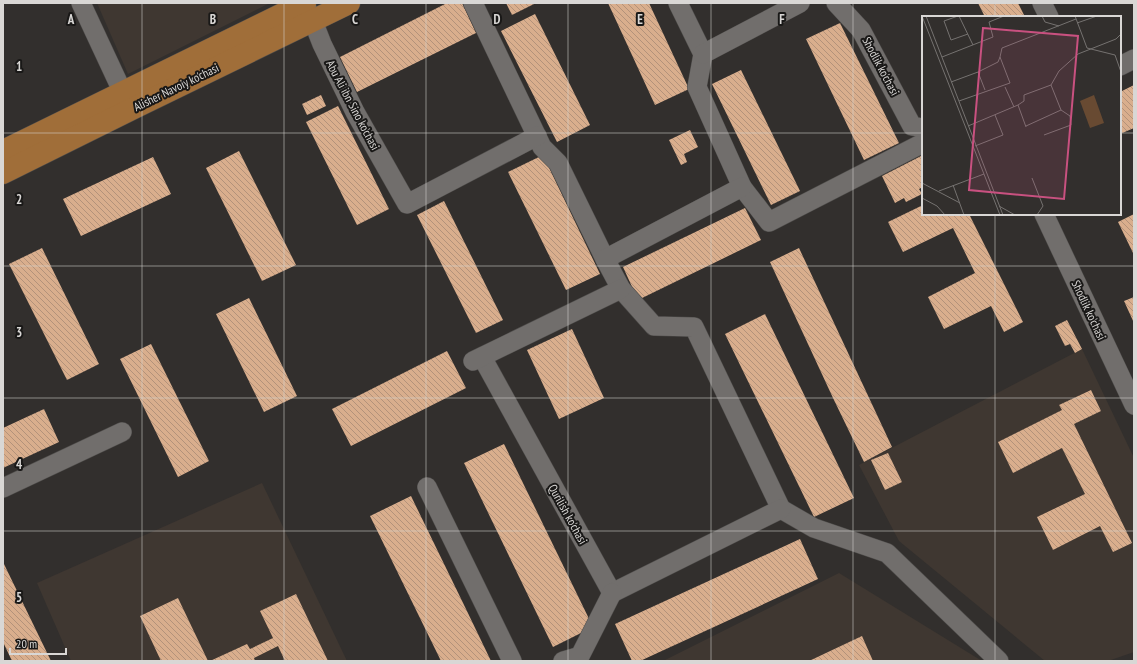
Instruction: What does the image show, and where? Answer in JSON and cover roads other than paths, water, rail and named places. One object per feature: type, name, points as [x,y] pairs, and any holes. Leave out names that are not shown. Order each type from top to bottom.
[{"type":"main road","name":"Alisher Navoiy ko'chasi","points":[[3,151],[123,93],[308,9],[349,3]]},
{"type":"main road","name":"Alisher Navoiy ko'chasi","points":[[3,173],[138,106],[308,9]]},
{"type":"street","points":[[81,3],[123,93]]},
{"type":"street","points":[[473,3],[542,147],[558,163],[621,289],[654,326],[694,327],[781,509],[814,528],[887,553],[999,661]]},
{"type":"street","points":[[678,3],[703,54],[697,87],[742,187],[768,222],[922,144]]},
{"type":"street","points":[[703,54],[800,3]]},
{"type":"street","name":"Shodlik ko'chasi","points":[[836,3],[861,30],[912,126],[922,128]]},
{"type":"street","points":[[1042,3],[1048,16]]},
{"type":"street","name":"Abu Ali ibn Sino ko'chasi","points":[[308,9],[322,44],[355,112],[407,204],[538,136]]},
{"type":"street","points":[[1121,66],[1134,59]]},
{"type":"street","points":[[605,259],[742,187]]},
{"type":"street","name":"Shodlik ko'chasi","points":[[1044,215],[1134,405]]},
{"type":"street","name":"Qurilish ko'chasi","points":[[612,593],[478,359],[621,289]]},
{"type":"street","points":[[3,488],[122,432]]},
{"type":"street","points":[[427,487],[512,661]]},
{"type":"street","points":[[563,661],[580,656],[612,593],[781,509]]}]
